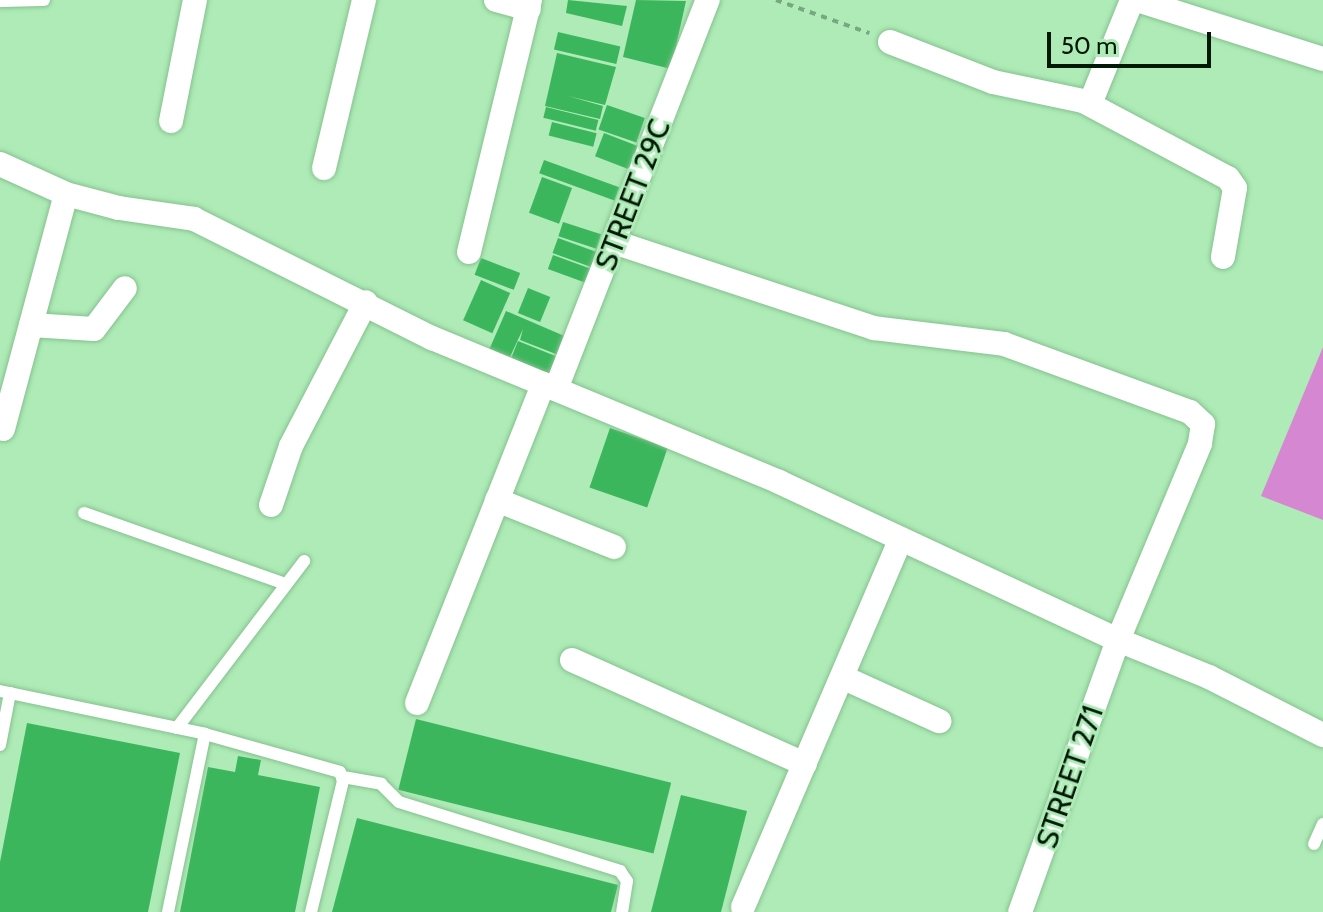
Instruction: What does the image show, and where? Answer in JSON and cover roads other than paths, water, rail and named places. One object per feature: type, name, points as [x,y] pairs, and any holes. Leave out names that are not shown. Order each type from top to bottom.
[{"type":"street","points":[[171,121],[195,0]]},
{"type":"street","points":[[324,168],[364,0]]},
{"type":"street","points":[[469,252],[530,4],[496,0]]},
{"type":"street","name":"STREET 29C","points":[[417,703],[497,500],[614,242],[708,0]]},
{"type":"street","points":[[1090,104],[1134,0],[1323,59]]},
{"type":"street","points":[[890,42],[993,82],[1090,104],[1228,178],[1235,188],[1223,257]]},
{"type":"street","points":[[0,164],[66,194],[119,208],[194,219],[366,302],[432,338],[779,482],[1118,640],[1209,677],[1323,735]]},
{"type":"street","points":[[3,429],[66,194]]},
{"type":"street","name":"STREET 271","points":[[614,242],[874,328],[1004,344],[1190,412],[1203,424],[1200,444],[1118,640],[1020,912]]},
{"type":"street","points":[[31,325],[94,329],[125,288]]},
{"type":"street","points":[[271,505],[291,446],[366,302]]},
{"type":"street","points":[[497,500],[614,547]]},
{"type":"street","points":[[743,907],[901,539]]},
{"type":"street","points":[[572,660],[805,764]]},
{"type":"street","points":[[842,677],[939,721]]},
{"type":"lane","points":[[0,1],[44,0]]},
{"type":"lane","points":[[84,513],[286,584]]},
{"type":"lane","points":[[177,728],[304,561]]},
{"type":"lane","points":[[0,745],[5,692],[205,734],[343,777],[381,784],[399,802],[620,871],[627,881],[622,912]]},
{"type":"lane","points":[[168,912],[205,734]]},
{"type":"lane","points":[[311,912],[343,777]]},
{"type":"lane","points":[[1314,844],[1323,824]]}]
